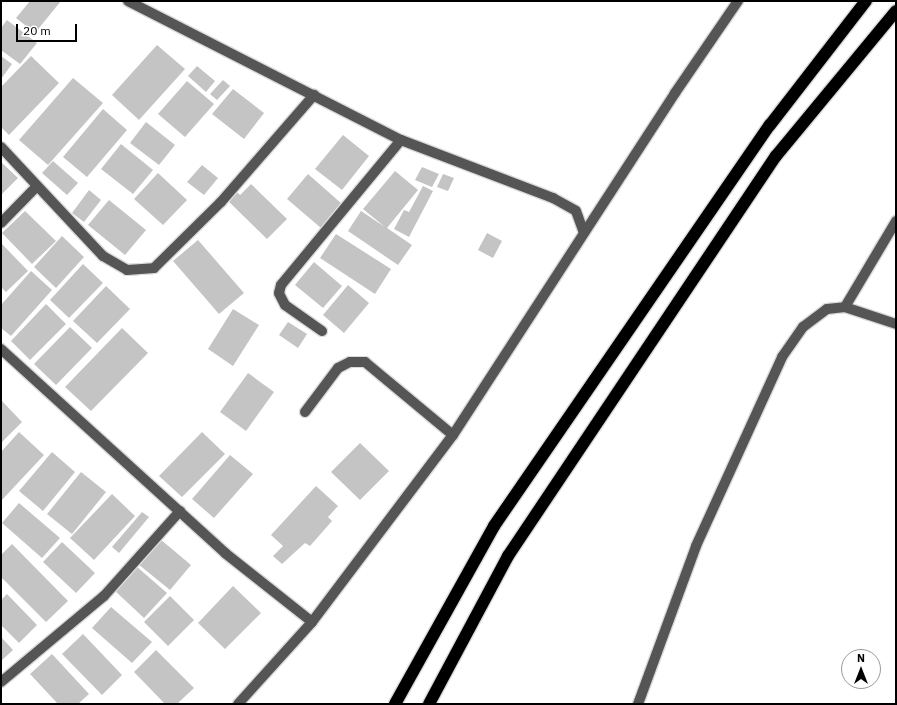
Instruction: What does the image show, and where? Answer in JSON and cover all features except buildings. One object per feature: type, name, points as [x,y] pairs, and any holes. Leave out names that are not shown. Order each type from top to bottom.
[{"type":"highway","points":[[395,704],[494,526],[770,125],[866,1]]},
{"type":"highway","points":[[429,704],[508,556],[776,156],[896,11]]},
{"type":"street","points":[[128,1],[401,140],[553,198],[576,211],[584,233]]},
{"type":"street","points":[[238,704],[312,622],[453,436],[584,233],[738,1]]},
{"type":"street","points":[[1,146],[36,187],[103,256],[127,270],[154,268],[221,202],[314,95]]},
{"type":"street","points":[[322,331],[285,305],[279,293],[281,284],[401,140]]},
{"type":"street","points":[[1,224],[36,187]]},
{"type":"street","points":[[845,307],[896,221]]},
{"type":"street","points":[[638,704],[696,546],[782,357],[803,327],[827,309],[845,307],[896,324]]},
{"type":"street","points":[[1,349],[225,553],[312,622]]},
{"type":"street","points":[[305,412],[338,368],[350,362],[365,362],[453,436]]},
{"type":"street","points":[[1,682],[104,596],[180,511]]}]
